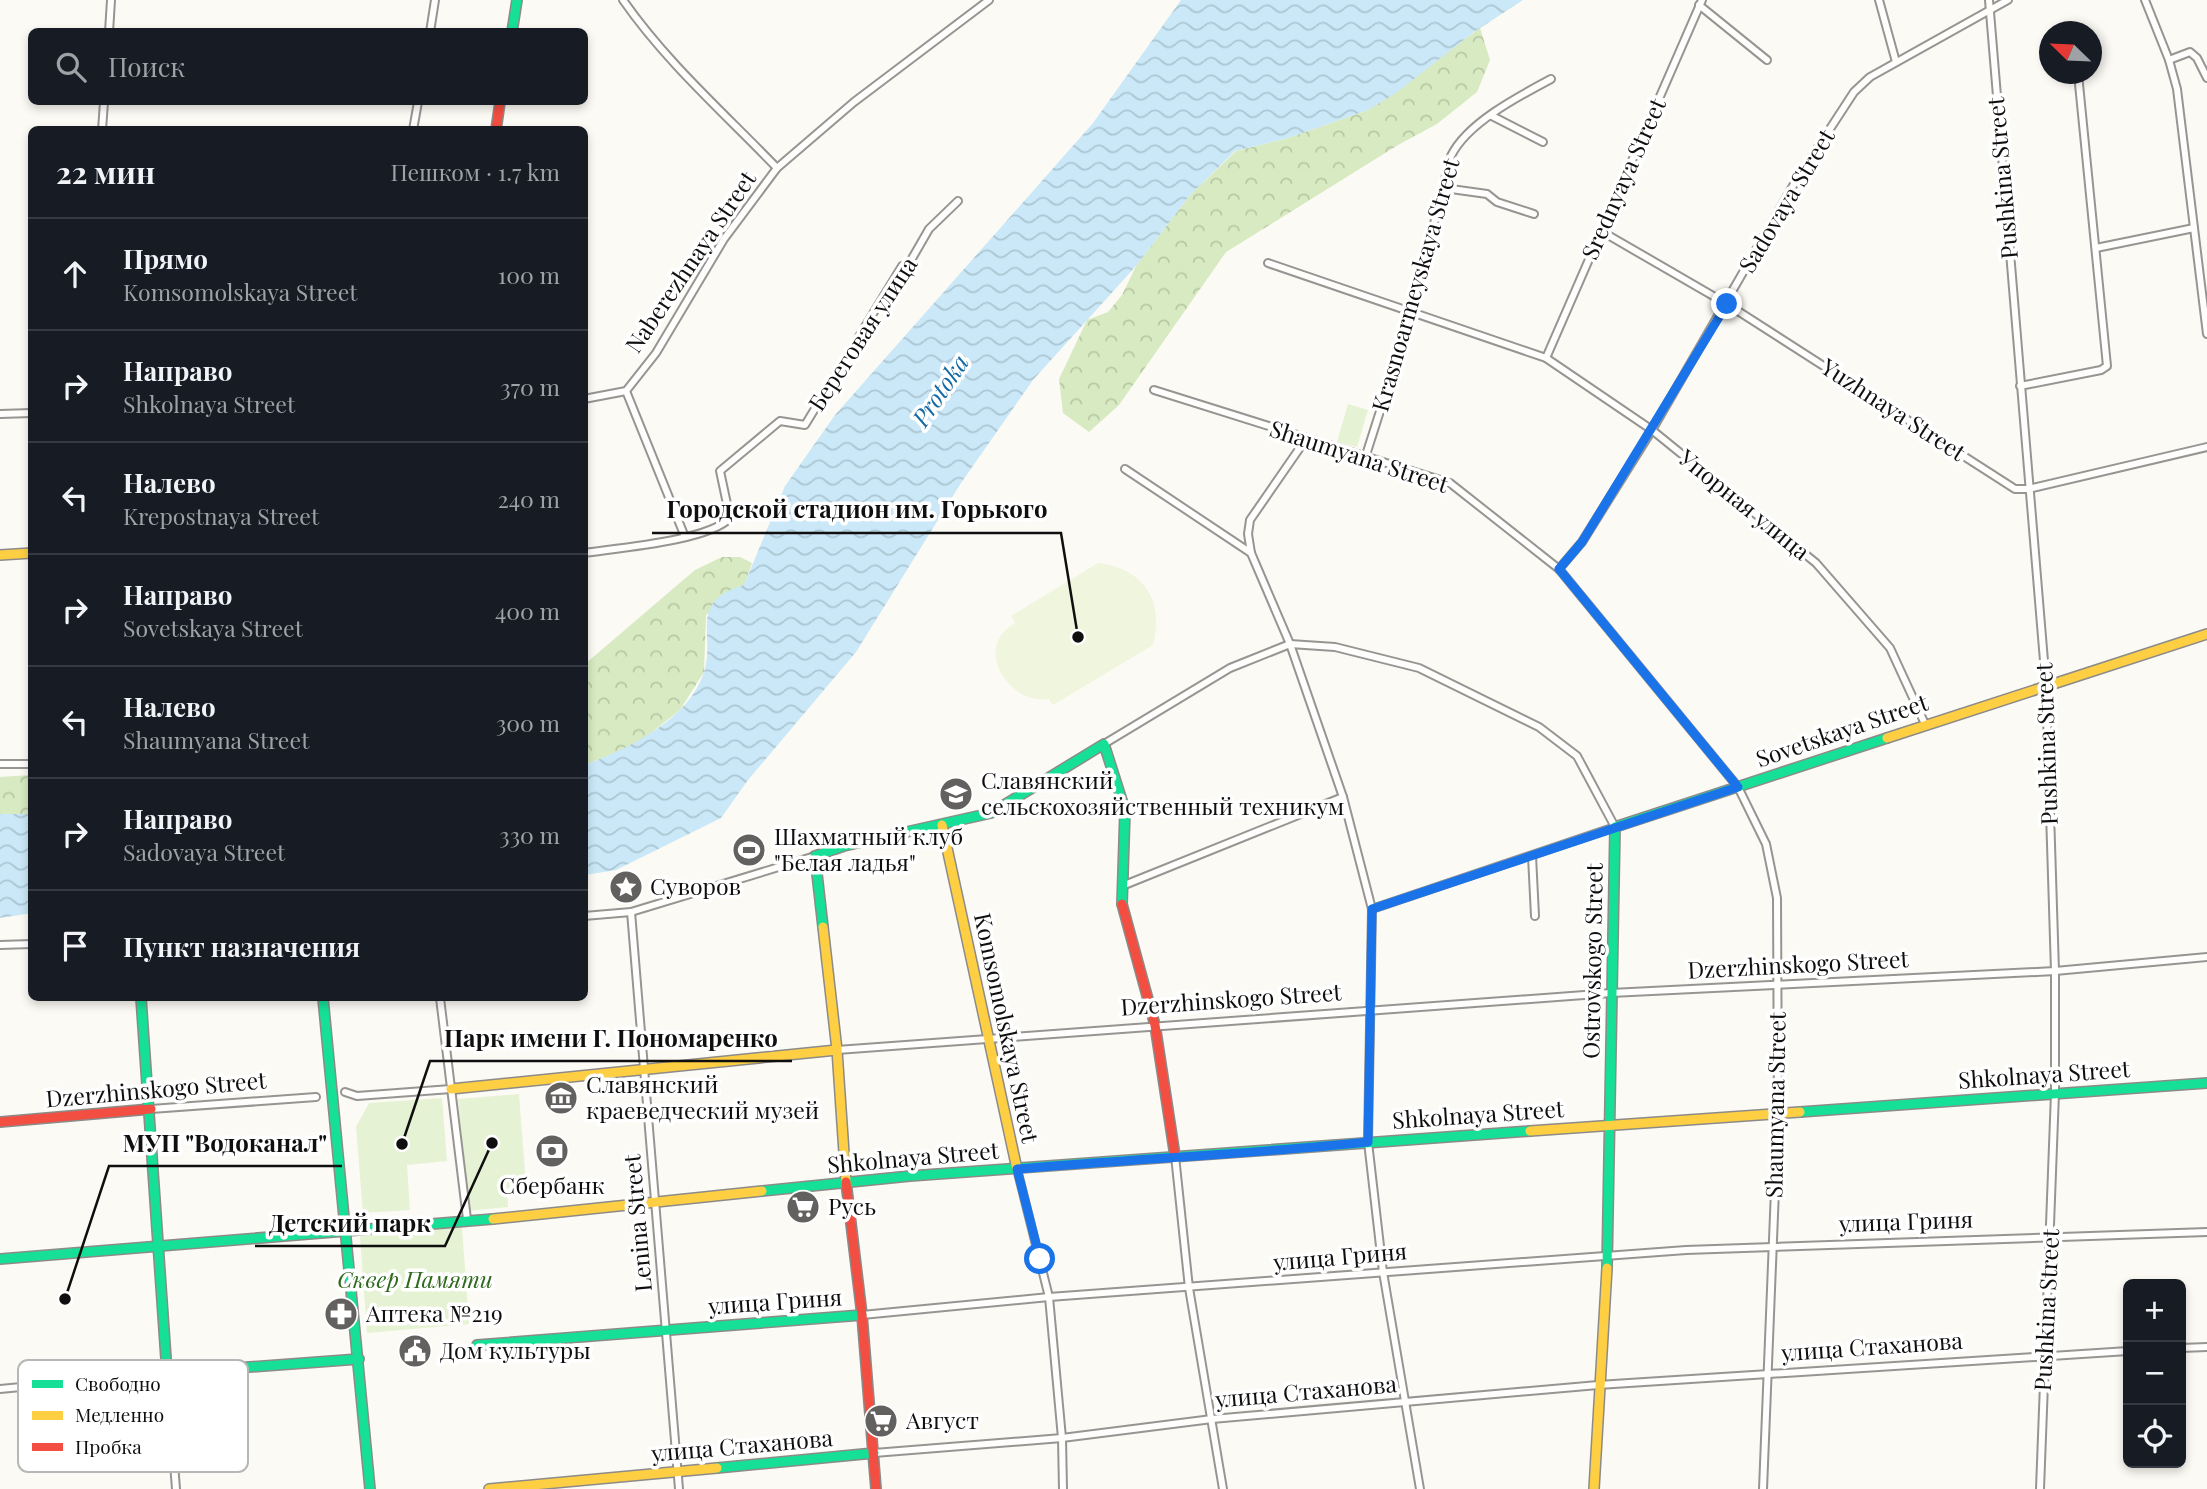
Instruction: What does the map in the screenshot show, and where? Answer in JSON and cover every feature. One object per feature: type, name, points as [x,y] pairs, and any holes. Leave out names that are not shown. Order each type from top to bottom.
[{"type":"street","points":[[110,28],[111,0]]},
{"type":"street","points":[[431,28],[435,0]]},
{"type":"street","points":[[513,28],[517,0]]},
{"type":"street","points":[[623,0],[647,34],[676,67],[778,168]]},
{"type":"street","name":"Naberezhnaya Street","points":[[626,391],[656,353],[724,239],[778,168],[854,102],[989,0]]},
{"type":"street","points":[[1879,0],[1896,62]]},
{"type":"street","name":"Pushkina Street","points":[[1989,0],[2046,685],[2055,971],[2055,1093],[2040,1489]]},
{"type":"street","name":"Sadovaya Street","points":[[1559,569],[1582,542],[1652,430],[1794,184],[1854,92],[1870,77],[2008,0]]},
{"type":"street","points":[[2145,0],[2169,60],[2176,89],[2207,334]]},
{"type":"street","points":[[1700,2],[1766,60]]},
{"type":"street","name":"Srednyaya Street","points":[[1546,358],[1700,2]]},
{"type":"street","points":[[2169,60],[2190,52],[2197,58],[2207,78]]},
{"type":"street","name":"Krasnoarmeyskaya Street","points":[[1366,455],[1412,311],[1458,141],[1515,99],[1552,79]]},
{"type":"street","points":[[2020,386],[2101,370],[2107,366],[2079,84]]},
{"type":"street","points":[[102,126],[104,105]]},
{"type":"street","points":[[414,126],[417,105]]},
{"type":"street","points":[[497,126],[500,105]]},
{"type":"street","points":[[1492,116],[1543,142]]},
{"type":"street","points":[[1444,188],[1487,194],[1497,202],[1534,214]]},
{"type":"street","name":"Береговая улица","points":[[685,537],[723,525],[730,518],[720,471],[780,421],[805,425],[902,266],[910,262],[929,229],[958,201]]},
{"type":"street","points":[[2096,248],[2194,228]]},
{"type":"street","name":"Yuzhnaya Street","points":[[1601,231],[1727,304],[2015,489],[2028,489]]},
{"type":"street","name":"Упорная улица","points":[[1268,263],[1546,358],[1652,430],[1816,563],[1890,648],[1925,724]]},
{"type":"street","name":"Shaumyana Street","points":[[1154,390],[1306,439],[1366,455],[1450,484],[1559,569],[1738,787],[1766,844],[1777,898],[1778,1115],[1763,1489]]},
{"type":"street","points":[[588,398],[626,391],[685,537],[588,552]]},
{"type":"street","points":[[0,414],[28,412]]},
{"type":"street","points":[[1306,439],[1250,520],[1248,534],[1251,553],[1290,644],[1343,797],[1372,909],[1368,1142],[1383,1272],[1420,1489]]},
{"type":"street","points":[[2028,489],[2207,447]]},
{"type":"street","points":[[1125,469],[1251,553]]},
{"type":"street","points":[[0,555],[28,553]]},
{"type":"street","name":"Sovetskaya Street","points":[[1372,909],[1925,724],[2207,634]]},
{"type":"street","points":[[588,916],[631,912],[844,846],[991,813],[1230,668],[1290,644]]},
{"type":"street","name":"Ostrovskogo Street","points":[[1290,644],[1335,647],[1419,668],[1539,727],[1577,756],[1615,827],[1608,1256],[1598,1385],[1594,1489]]},
{"type":"street","points":[[1104,744],[1125,810],[1122,910],[1156,1025],[1175,1156],[1189,1288],[1223,1489]]},
{"type":"street","points":[[0,764],[28,764]]},
{"type":"street","points":[[1122,886],[1343,797]]},
{"type":"street","name":"Komsomolskaya Street","points":[[942,825],[1017,1169],[1049,1297],[1062,1438],[1063,1489]]},
{"type":"street","points":[[815,856],[837,1051],[846,1182],[862,1315],[876,1489]]},
{"type":"street","points":[[1532,856],[1535,916]]},
{"type":"street","name":"Lenina Street","points":[[631,912],[679,1489]]},
{"type":"street","points":[[0,945],[28,944]]},
{"type":"street","name":"Dzerzhinskogo Street","points":[[345,1092],[357,1096],[451,1089],[837,1051],[1370,1009],[1611,993],[2055,971],[2207,957]]},
{"type":"street","points":[[141,1001],[151,1109],[156,1246],[166,1360]]},
{"type":"street","points":[[324,1001],[370,1489]]},
{"type":"street","points":[[440,1001],[467,1220]]},
{"type":"street","name":"Shkolnaya Street","points":[[0,1259],[654,1204],[846,1182],[2207,1083]]},
{"type":"street","name":"Dzerzhinskogo Street","points":[[0,1122],[316,1097]]},
{"type":"street","name":"улица Гриня","points":[[477,1345],[862,1315],[1049,1297],[1608,1256],[1774,1247],[2207,1232]]},
{"type":"street","points":[[2186,1348],[2207,1347]]},
{"type":"street","name":"улица Стаханова","points":[[489,1489],[1062,1438],[1212,1419],[1598,1385],[2123,1351]]},
{"type":"street","points":[[248,1367],[359,1359]]},
{"type":"street","points":[[0,1389],[18,1387]]},
{"type":"green space","points":[[1480,28],[1490,60],[1477,92],[1437,124],[1398,145],[1226,252],[1119,405],[1089,432],[1063,413],[1059,379],[1087,320],[1108,312],[1122,295],[1136,266],[1190,195],[1236,151],[1288,138],[1368,110]]},
{"type":"green space","points":[[1348,404],[1368,410],[1357,447],[1337,442]]},
{"type":"green space","points":[[722,557],[740,557],[752,563],[744,586],[706,615],[704,672],[680,710],[637,744],[588,764],[588,661],[695,570]]},
{"type":"green space","points":[[1098,563],[1127,572],[1147,589],[1156,614],[1153,645],[1053,705],[1049,699],[1020,693],[1009,684],[996,659],[996,646],[1002,633],[1015,623],[1011,616]]},
{"type":"green space","points":[[28,775],[28,814],[0,814],[0,777]]},
{"type":"green space","points":[[519,1094],[526,1186],[507,1188],[508,1207],[468,1211],[458,1099]]},
{"type":"green space","points":[[442,1098],[447,1161],[407,1165],[410,1210],[363,1213],[356,1127],[369,1103]]},
{"type":"green space","name":"Сквер Памяти","points":[[462,1227],[469,1324],[367,1333],[360,1236]]},
{"type":"water","name":"Protoka","points":[[1181,0],[1523,0],[1474,32],[1396,93],[1368,110],[1288,138],[1235,151],[1190,195],[1136,266],[1033,380],[961,483],[856,652],[748,780],[721,818],[616,870],[588,875],[588,764],[637,741],[685,705],[704,672],[709,610],[715,600],[726,592],[744,585],[785,486],[835,415],[1093,123]]},
{"type":"water","points":[[0,814],[28,814],[28,914],[0,918]]},
{"type":"traffic: fast","points":[[513,28],[517,0]]},
{"type":"traffic: fast","points":[[1607,1268],[1615,827],[1887,738]]},
{"type":"traffic: fast","points":[[823,927],[815,856],[844,846],[991,813],[1104,744],[1125,810],[1122,904]]},
{"type":"traffic: fast","points":[[141,1001],[166,1360]]},
{"type":"traffic: fast","points":[[323,1001],[370,1489]]},
{"type":"traffic: fast","points":[[1800,1112],[2207,1083]]},
{"type":"traffic: fast","points":[[762,1191],[910,1176],[1530,1131]]},
{"type":"traffic: fast","points":[[0,1259],[493,1219]]},
{"type":"traffic: fast","points":[[477,1345],[862,1315]]},
{"type":"traffic: fast","points":[[248,1367],[359,1359]]},
{"type":"traffic: fast","points":[[717,1468],[874,1453]]},
{"type":"traffic: slow","points":[[0,555],[28,553]]},
{"type":"traffic: slow","points":[[1887,738],[2207,634]]},
{"type":"traffic: slow","points":[[942,825],[1017,1169]]},
{"type":"traffic: slow","points":[[823,927],[837,1050],[846,1182]]},
{"type":"traffic: slow","points":[[451,1089],[837,1050]]},
{"type":"traffic: slow","points":[[1530,1131],[1800,1112]]},
{"type":"traffic: slow","points":[[493,1219],[762,1191]]},
{"type":"traffic: slow","points":[[1594,1489],[1607,1268]]},
{"type":"traffic: slow","points":[[489,1489],[717,1468]]},
{"type":"traffic: jam","points":[[497,126],[500,105]]},
{"type":"traffic: jam","points":[[1122,904],[1155,1025],[1175,1156]]},
{"type":"traffic: jam","points":[[0,1122],[151,1109]]},
{"type":"traffic: jam","points":[[846,1182],[862,1315],[876,1489]]},
{"type":"place","name":"Городской cтадион им. Горького","points":[[1078,637]]},
{"type":"place","name":"Славянский сельскохозяйственный техникум","points":[[956,794]]},
{"type":"place","name":"Шахматный клуб \"Белая ладья\"","points":[[749,850]]},
{"type":"place","name":"Суворов","points":[[626,887]]},
{"type":"place","name":"Славянский краеведческий музей","points":[[561,1098]]},
{"type":"place","name":"Детский парк","points":[[492,1143]]},
{"type":"place","name":"Парк имени Г. Пономаренко","points":[[402,1144]]},
{"type":"place","name":"Сбербанк","points":[[552,1151]]},
{"type":"place","name":"Русь","points":[[803,1207]]},
{"type":"place","name":"МУП \"Водоканал\"","points":[[65,1299]]},
{"type":"place","name":"Аптека №219","points":[[341,1314]]},
{"type":"place","name":"Дом культуры","points":[[415,1351]]},
{"type":"place","name":"Август","points":[[881,1421]]},
{"type":"route","points":[[1040,1259],[1017,1169],[1175,1156],[1280,1151],[1368,1142],[1372,909],[1738,787],[1648,674],[1559,569],[1582,542],[1727,304]]}]
